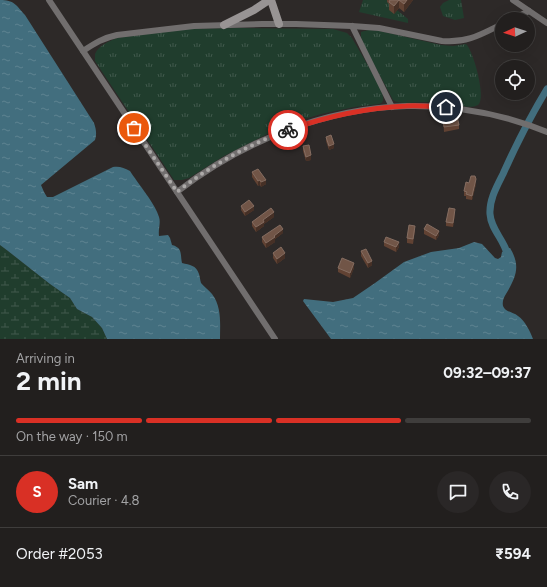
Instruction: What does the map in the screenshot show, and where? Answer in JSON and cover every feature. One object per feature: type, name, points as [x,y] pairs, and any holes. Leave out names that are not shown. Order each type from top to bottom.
[{"type":"main road","points":[[224,25],[270,0],[279,24]]},
{"type":"street","points":[[50,0],[275,339]]},
{"type":"street","points":[[513,0],[547,23]]},
{"type":"street","points":[[83,51],[96,42],[109,36],[159,29],[224,25],[279,24],[352,26],[379,28],[442,41],[457,41],[472,38],[495,27]]},
{"type":"street","points":[[352,26],[392,107]]},
{"type":"street","points":[[177,192],[205,172],[240,151],[278,134],[317,121],[358,112],[392,107],[426,106],[459,109],[485,113],[517,121],[547,132]]},
{"type":"green space","points":[[363,0],[388,0],[408,19],[408,23],[359,12]]},
{"type":"green space","points":[[449,0],[461,0],[464,18],[455,20],[443,16],[440,7],[443,3]]},
{"type":"green space","points":[[185,29],[333,29],[347,33],[352,38],[375,77],[382,93],[383,101],[379,104],[354,107],[321,114],[285,125],[224,156],[189,178],[174,180],[95,61],[96,51],[107,42],[117,38]]},
{"type":"green space","points":[[369,30],[380,31],[441,45],[453,46],[466,44],[472,55],[478,74],[481,94],[478,105],[466,107],[448,103],[403,103],[393,100],[364,46],[361,32]]},
{"type":"green space","points":[[0,245],[70,298],[77,309],[92,317],[102,328],[107,339],[0,339]]},
{"type":"water","points":[[0,0],[12,2],[25,15],[94,123],[95,127],[95,140],[41,185],[47,197],[53,197],[113,167],[130,171],[157,212],[160,219],[159,236],[168,235],[172,245],[178,248],[181,254],[182,263],[196,269],[201,283],[215,299],[220,316],[220,339],[107,339],[102,328],[92,317],[77,309],[70,298],[0,245]]},
{"type":"water","points":[[474,242],[482,244],[495,258],[498,259],[501,257],[502,252],[510,248],[515,260],[516,271],[515,277],[504,298],[503,306],[505,310],[521,318],[533,339],[331,339],[303,301],[304,299],[333,302],[353,298],[404,262],[431,252],[459,248]]},
{"type":"building","points":[[390,0],[399,0],[394,6],[389,2]]},
{"type":"building","points":[[399,0],[407,0],[404,4]]},
{"type":"building","points":[[457,116],[459,125],[444,127],[443,118]]},
{"type":"building","points":[[331,135],[334,144],[329,146],[326,137]]},
{"type":"building","points":[[309,145],[311,155],[306,157],[303,146]]},
{"type":"building","points":[[258,169],[266,180],[261,182],[260,180],[258,181],[252,172]]},
{"type":"building","points":[[471,176],[475,176],[476,179],[472,196],[466,194],[467,192],[464,191],[466,182],[469,183]]},
{"type":"building","points":[[249,200],[254,206],[245,212],[241,206]]},
{"type":"building","points":[[271,208],[274,212],[263,220],[264,222],[256,227],[252,222]]},
{"type":"building","points":[[449,208],[455,209],[453,223],[446,222]]},
{"type":"building","points":[[427,224],[439,231],[436,236],[424,229]]},
{"type":"building","points":[[280,225],[283,229],[266,243],[262,237]]},
{"type":"building","points":[[409,225],[415,226],[413,239],[407,238]]},
{"type":"building","points":[[386,237],[399,242],[396,247],[384,242]]},
{"type":"building","points":[[281,247],[285,253],[277,259],[273,253]]},
{"type":"building","points":[[366,249],[372,261],[368,263],[361,251]]},
{"type":"building","points":[[342,258],[354,263],[350,273],[338,268]]},
{"type":"waterway","points":[[508,259],[505,247],[491,220],[490,209],[492,198],[518,142],[547,89]]},
{"type":"way so far","points":[[134,128],[177,192],[205,172],[240,151],[288,130]]},
{"type":"route","points":[[288,130],[337,116],[378,108],[407,106],[446,107]]}]
